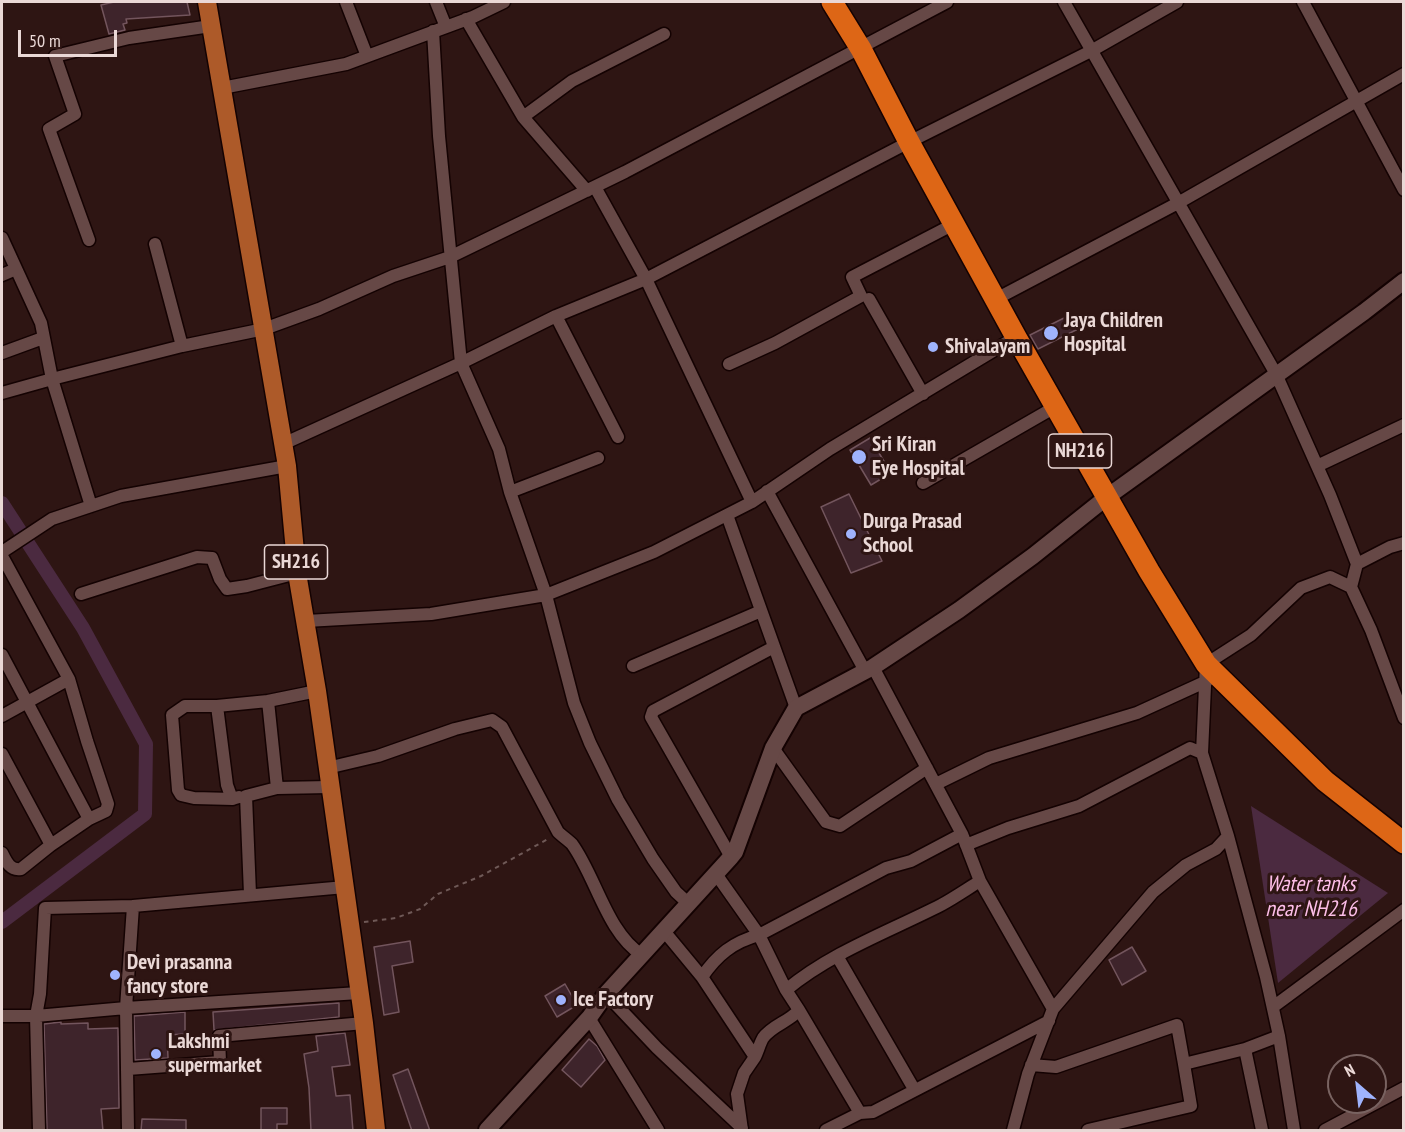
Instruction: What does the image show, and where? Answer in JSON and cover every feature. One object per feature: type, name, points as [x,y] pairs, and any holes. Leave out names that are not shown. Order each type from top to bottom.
[{"type":"highway","name":"NH216","points":[[832,2],[861,49],[1016,338],[1206,672],[1325,781],[1404,843]]},
{"type":"main road","name":"SH216","points":[[207,2],[287,466],[297,573],[317,691],[377,1129]]},
{"type":"street","points":[[346,2],[367,56]]},
{"type":"street","points":[[436,2],[446,27]]},
{"type":"street","points":[[222,88],[346,64],[446,27],[504,2]]},
{"type":"street","points":[[2,393],[182,346],[264,329],[319,309],[393,276],[450,256],[591,189],[947,2]]},
{"type":"street","points":[[1064,2],[1276,374],[1357,564],[1351,587],[1371,630],[1404,718]]},
{"type":"street","points":[[283,444],[461,363],[556,316],[646,279],[909,142],[1091,51],[1178,2]]},
{"type":"street","points":[[1303,2],[1404,190]]},
{"type":"street","points":[[466,19],[523,117],[591,189],[646,279],[752,502]]},
{"type":"street","points":[[89,240],[49,129],[75,114],[55,56],[129,38],[211,26]]},
{"type":"street","points":[[433,31],[439,136],[461,363],[499,449],[510,492],[546,595],[574,703],[590,743],[618,800],[653,859],[676,892],[689,904]]},
{"type":"street","points":[[523,117],[572,81],[664,34]]},
{"type":"street","points":[[996,300],[1178,203],[1404,74]]},
{"type":"street","points":[[729,364],[775,344],[861,296],[852,277],[954,224]]},
{"type":"street","points":[[2,238],[41,323],[52,379],[92,506]]},
{"type":"street","points":[[155,244],[182,346]]},
{"type":"street","points":[[2,275],[16,268]]},
{"type":"street","points":[[486,1129],[589,1018],[606,994],[735,852],[772,748],[796,708],[869,669],[959,610],[1033,556],[1107,497],[1276,374],[1401,287]]},
{"type":"street","points":[[869,299],[923,394]]},
{"type":"street","points":[[556,316],[618,437]]},
{"type":"street","points":[[2,353],[43,338]]},
{"type":"street","points":[[306,621],[431,614],[546,595],[654,552],[752,502],[830,449],[1016,338]]},
{"type":"street","points":[[923,483],[1055,407]]},
{"type":"street","points":[[1317,466],[1404,425]]},
{"type":"street","points":[[510,492],[598,458]]},
{"type":"street","points":[[2,853],[9,866],[17,870],[21,869],[89,819],[106,811],[108,804],[69,678],[2,554],[52,519],[121,496],[287,466]]},
{"type":"street","points":[[767,491],[936,784],[964,840],[980,881],[1051,1015]]},
{"type":"street","points":[[727,515],[796,708]]},
{"type":"street","points":[[1357,564],[1390,547],[1404,543]]},
{"type":"street","points":[[81,594],[197,557],[212,558],[220,579],[227,589],[297,573]]},
{"type":"street","points":[[936,784],[988,758],[1137,713],[1206,672],[1251,635],[1301,588],[1330,577],[1351,587]]},
{"type":"street","points":[[633,666],[761,611]]},
{"type":"street","points":[[731,857],[651,717],[653,711],[774,647]]},
{"type":"street","points":[[2,656],[89,819]]},
{"type":"street","points":[[1206,672],[1202,753],[1228,836],[1273,1007],[1294,1131]]},
{"type":"street","points":[[2,716],[69,678]]},
{"type":"street","points":[[317,691],[268,701],[217,706],[185,706],[172,715],[178,790],[181,795],[194,798],[233,799],[277,788],[329,787]]},
{"type":"street","points":[[268,701],[277,788]]},
{"type":"street","points":[[217,706],[227,785],[233,799]]},
{"type":"street","points":[[327,768],[378,756],[455,729],[492,720],[502,728],[558,832],[572,844],[620,933],[642,956]]},
{"type":"street","points":[[772,748],[826,822],[832,825],[840,826],[927,768]]},
{"type":"street","points":[[702,977],[714,959],[742,939],[759,935],[886,868],[911,861],[964,840],[1079,806],[1190,748],[1202,753]]},
{"type":"street","points":[[2,754],[51,845]]},
{"type":"street","points":[[246,796],[250,894]]},
{"type":"street","points":[[1012,1131],[1031,1065],[1051,1015],[1153,892],[1186,865],[1216,849],[1228,836]]},
{"type":"street","points":[[716,874],[759,935],[786,990],[860,1113]]},
{"type":"street","points":[[786,990],[808,971],[942,904],[980,881]]},
{"type":"street","points":[[39,1131],[36,1016],[40,994],[45,908],[133,906],[345,887]]},
{"type":"street","points":[[128,1131],[126,1008],[133,906]]},
{"type":"street","points":[[1273,1007],[1404,910]]},
{"type":"street","points":[[664,931],[702,977],[756,1057]]},
{"type":"street","points":[[837,956],[914,1089]]},
{"type":"street","points":[[2,1016],[36,1016],[359,993]]},
{"type":"street","points":[[606,994],[657,1048],[743,1130]]},
{"type":"street","points":[[743,1130],[737,1094],[744,1073],[756,1057],[762,1039],[799,1010]]},
{"type":"street","points":[[826,1131],[860,1113],[873,1112],[1051,1015]]},
{"type":"street","points":[[589,1018],[658,1131]]},
{"type":"street","points":[[128,1069],[220,1062],[219,1036],[364,1023]]},
{"type":"street","points":[[1031,1065],[1056,1067],[1177,1025],[1191,1106],[1088,1131]]},
{"type":"street","points":[[1184,1064],[1245,1049],[1279,1036]]},
{"type":"street","points":[[1245,1049],[1262,1131]]},
{"type":"street","points":[[1325,1131],[1404,1088]]},
{"type":"path","points":[[349,924],[396,918],[420,909],[438,894],[481,876],[558,832]]},
{"type":"water","name":"Water tanks near NH216","points":[[1251,806],[1388,893],[1278,983]]},
{"type":"building","points":[[114,2],[187,2],[190,15],[126,19],[127,23],[123,24],[125,30],[109,34],[101,5]]},
{"type":"building","points":[[1070,315],[1078,329],[1038,349],[1030,335]]},
{"type":"building","points":[[870,438],[891,473],[871,485],[850,450]]},
{"type":"building","name":"Durga Prasad School","points":[[849,494],[882,561],[851,573],[821,507]]},
{"type":"building","points":[[410,941],[413,962],[392,966],[399,1012],[384,1015],[374,947]]},
{"type":"building","points":[[1132,947],[1146,971],[1122,985],[1109,960]]},
{"type":"building","name":"Ice Factory","points":[[565,984],[577,1005],[557,1017],[545,996]]},
{"type":"building","points":[[339,1003],[339,1017],[214,1030],[213,1012]]},
{"type":"building","points":[[185,1012],[185,1034],[167,1035],[168,1058],[135,1060],[134,1016]]},
{"type":"building","points":[[61,1022],[61,1024],[88,1023],[88,1029],[118,1028],[119,1108],[101,1109],[103,1131],[47,1131],[44,1024]]},
{"type":"building","points":[[345,1033],[350,1065],[332,1067],[336,1096],[350,1095],[353,1131],[311,1131],[309,1088],[304,1054],[318,1051],[316,1036]]},
{"type":"building","points":[[589,1039],[597,1046],[605,1060],[581,1087],[562,1070]]},
{"type":"building","points":[[408,1069],[430,1131],[412,1131],[393,1075]]},
{"type":"building","points":[[261,1108],[287,1108],[287,1124],[277,1124],[277,1131],[261,1131]]},
{"type":"building","points":[[142,1119],[186,1120],[186,1131],[141,1131]]},
{"type":"waterway","points":[[2,503],[83,628],[146,744],[145,814],[2,922]]},
{"type":"place","name":"Jaya Children Hospital","points":[[1051,333]]},
{"type":"place","name":"Shivalayam","points":[[933,347]]},
{"type":"place","name":"Sri Kiran Eye Hospital","points":[[859,457]]},
{"type":"place","name":"Durga Prasad School","points":[[851,534]]},
{"type":"place","name":"Devi prasanna fancy store","points":[[115,975]]},
{"type":"place","name":"Ice Factory","points":[[561,1000]]},
{"type":"place","name":"Lakshmi supermarket","points":[[156,1054]]}]
